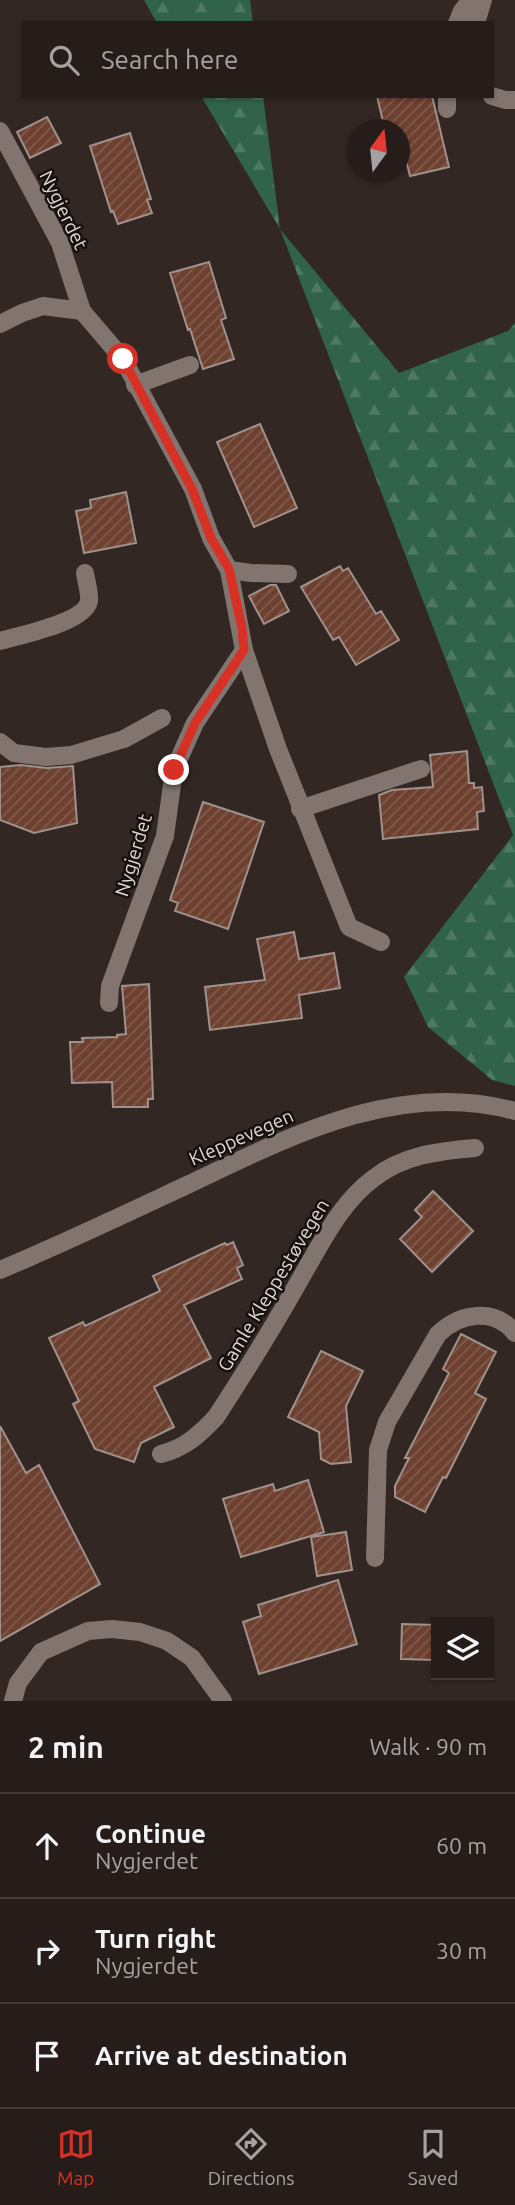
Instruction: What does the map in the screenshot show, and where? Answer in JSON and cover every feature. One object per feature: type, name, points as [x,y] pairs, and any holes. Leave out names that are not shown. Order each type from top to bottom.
[{"type":"street","points":[[458,21],[471,0]]},
{"type":"street","points":[[477,21],[483,0]]},
{"type":"street","points":[[494,97],[515,100]]},
{"type":"street","name":"Nygjerdet","points":[[0,131],[60,243],[82,311],[123,359],[192,489],[211,538],[229,569],[244,650],[300,808],[349,927],[382,942]]},
{"type":"street","points":[[0,324],[43,306],[82,311]]},
{"type":"street","points":[[135,385],[190,365]]},
{"type":"street","points":[[229,569],[251,573],[288,574]]},
{"type":"street","points":[[0,641],[73,618],[89,601],[85,573]]},
{"type":"street","name":"Nygjerdet","points":[[110,1003],[110,986],[164,836],[174,770],[195,723],[244,650]]},
{"type":"street","points":[[0,742],[14,753],[46,757],[71,755],[124,739],[162,718]]},
{"type":"street","points":[[300,808],[421,769]]},
{"type":"street","name":"Kleppevegen","points":[[0,1270],[55,1248],[274,1143],[320,1125],[366,1111],[415,1103],[463,1102],[513,1111]]},
{"type":"street","name":"Gamle Kleppestøvegen","points":[[161,1454],[177,1450],[193,1441],[216,1417],[328,1230],[352,1198],[373,1178],[394,1165],[421,1155],[474,1149]]},
{"type":"street","points":[[375,1558],[378,1450],[387,1422],[438,1334],[448,1325],[472,1316],[485,1316],[507,1323],[515,1333]]},
{"type":"street","points":[[13,1701],[18,1683],[41,1652],[88,1631],[112,1629],[140,1632],[167,1641],[192,1658],[223,1701]]},
{"type":"green space","points":[[144,0],[250,0],[253,21],[156,21]]},
{"type":"green space","points":[[202,98],[263,98],[280,229]]},
{"type":"green space","points":[[280,229],[399,373],[508,331],[515,323],[515,1086],[492,1080],[428,1027],[404,977],[513,835]]},
{"type":"building","points":[[377,98],[432,98],[449,167],[410,176],[410,119],[382,119]]},
{"type":"building","points":[[47,117],[61,143],[30,158],[17,132]]},
{"type":"building","points":[[130,133],[151,199],[147,200],[152,213],[118,224],[113,211],[111,212],[90,146]]},
{"type":"building","points":[[209,262],[226,318],[221,320],[234,359],[203,369],[170,273]]},
{"type":"building","points":[[260,424],[297,508],[254,527],[217,442]]},
{"type":"building","points":[[126,492],[136,543],[84,553],[76,511],[91,508],[90,500]]},
{"type":"building","points":[[340,566],[343,571],[348,568],[376,614],[381,611],[399,640],[356,665],[339,637],[333,640],[301,587]]},
{"type":"building","points":[[270,585],[276,585],[289,611],[264,624],[249,596]]},
{"type":"building","points":[[467,751],[469,783],[474,783],[474,788],[482,787],[484,811],[477,812],[478,829],[383,839],[379,795],[392,790],[433,787],[430,755]]},
{"type":"building","points":[[21,765],[47,768],[73,766],[77,823],[34,833],[0,820],[0,767]]},
{"type":"building","points":[[203,802],[264,822],[228,929],[175,911],[178,903],[170,900]]},
{"type":"building","points":[[294,932],[299,959],[334,953],[340,988],[299,995],[302,1018],[210,1030],[205,987],[265,980],[257,939]]},
{"type":"building","points":[[149,984],[153,1099],[148,1099],[148,1107],[113,1107],[112,1082],[72,1083],[70,1042],[83,1042],[82,1038],[117,1037],[126,1034],[122,986]]},
{"type":"building","points":[[433,1191],[473,1231],[432,1272],[400,1239],[422,1217],[415,1210]]},
{"type":"building","points":[[233,1242],[243,1265],[237,1268],[242,1279],[184,1305],[211,1358],[154,1387],[174,1427],[141,1443],[134,1462],[95,1449],[73,1404],[79,1401],[49,1338],[83,1322],[85,1326],[160,1291],[153,1276],[225,1243],[227,1245]]},
{"type":"building","points":[[461,1334],[496,1352],[475,1393],[486,1399],[446,1478],[443,1477],[425,1512],[395,1497],[395,1486],[409,1458],[405,1458],[449,1373],[443,1369]]},
{"type":"building","points":[[321,1351],[363,1371],[346,1406],[351,1462],[331,1464],[321,1459],[319,1432],[288,1417]]},
{"type":"building","points":[[0,1426],[26,1473],[39,1465],[100,1584],[0,1641]]},
{"type":"building","points":[[308,1480],[324,1532],[241,1557],[223,1499],[273,1484],[275,1491]]},
{"type":"building","points":[[346,1532],[352,1570],[317,1576],[311,1537]]},
{"type":"building","points":[[338,1580],[357,1644],[259,1674],[243,1622],[261,1616],[258,1605]]},
{"type":"building","points":[[402,1624],[431,1625],[431,1660],[401,1659]]},
{"type":"route","points":[[123,359],[192,489],[211,538],[229,569],[242,628],[244,650],[195,723],[174,770]]}]
